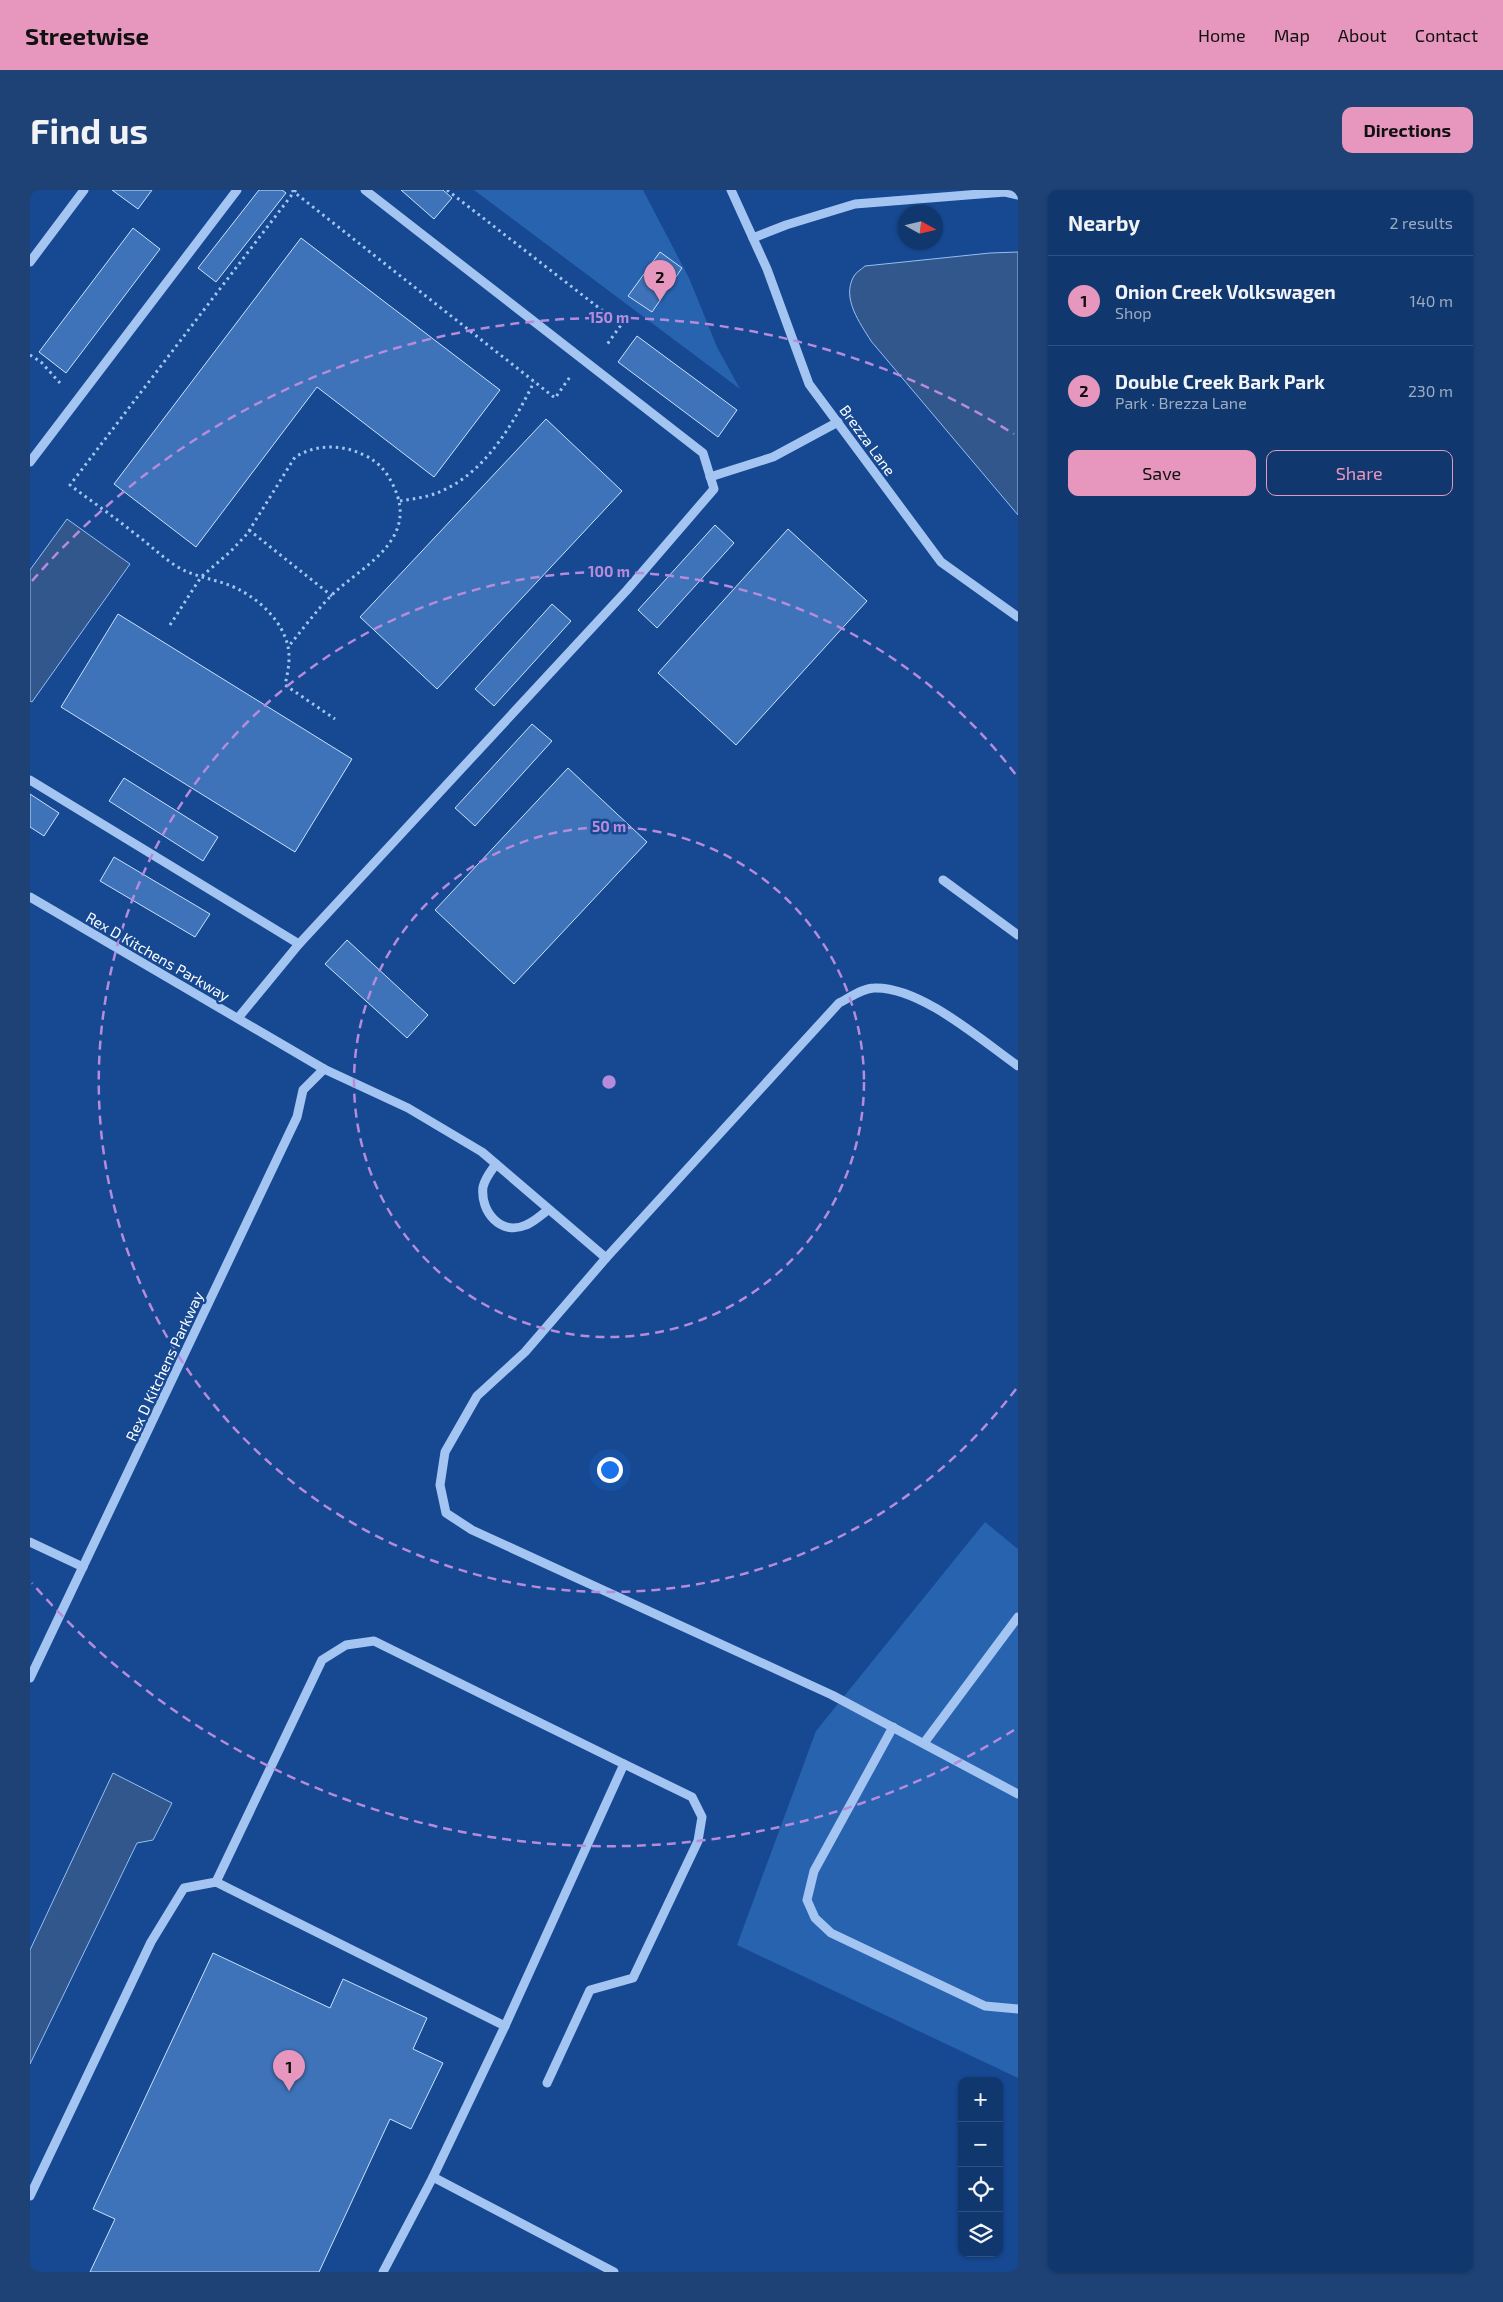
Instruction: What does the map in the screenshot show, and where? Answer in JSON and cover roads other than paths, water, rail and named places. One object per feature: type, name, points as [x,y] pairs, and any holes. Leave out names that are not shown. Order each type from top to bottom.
[{"type":"street","points":[[30,262],[84,190]]},
{"type":"street","points":[[30,462],[237,190]]},
{"type":"street","points":[[238,1018],[299,944],[626,590],[714,489],[703,453],[365,190]]},
{"type":"street","name":"Brezza Lane","points":[[731,190],[754,238],[809,384],[941,562],[1018,617]]},
{"type":"street","points":[[754,238],[786,225],[855,204],[1005,192],[1018,195]]},
{"type":"street","points":[[710,477],[774,457],[838,422]]},
{"type":"street","points":[[30,780],[299,944]]},
{"type":"street","points":[[943,880],[1018,935]]},
{"type":"street","name":"Rex D Kitchens Parkway","points":[[30,897],[324,1069],[408,1108],[482,1152],[606,1258]]},
{"type":"street","points":[[1018,1066],[925,1001],[899,990],[872,987],[839,1002],[606,1258],[525,1352],[477,1396],[445,1452],[440,1485],[446,1513],[472,1530],[832,1695],[1018,1794]]},
{"type":"street","name":"Rex D Kitchens Parkway","points":[[30,1678],[298,1117],[303,1090],[324,1069]]},
{"type":"street","points":[[496,1164],[486,1178],[483,1187],[483,1200],[490,1215],[497,1224],[508,1229],[524,1226],[548,1210]]},
{"type":"street","points":[[30,1542],[83,1566]]},
{"type":"street","points":[[924,1743],[1018,1617]]},
{"type":"street","points":[[216,1882],[322,1660],[346,1645],[374,1641],[692,1797],[702,1817],[698,1841],[633,1978],[590,1990],[547,2083]]},
{"type":"street","points":[[893,1727],[814,1872],[807,1900],[814,1918],[831,1933],[985,2006],[1018,2009]]},
{"type":"street","points":[[383,2272],[432,2177],[505,2026],[624,1764]]},
{"type":"street","points":[[30,2196],[151,1942],[184,1888],[216,1882],[505,2026]]},
{"type":"street","points":[[432,2177],[614,2272]]},
{"type":"place","name":"Double Creek Bark Park","points":[[660,301]]},
{"type":"place","name":"Onion Creek Volkswagen","points":[[289,2091]]}]
